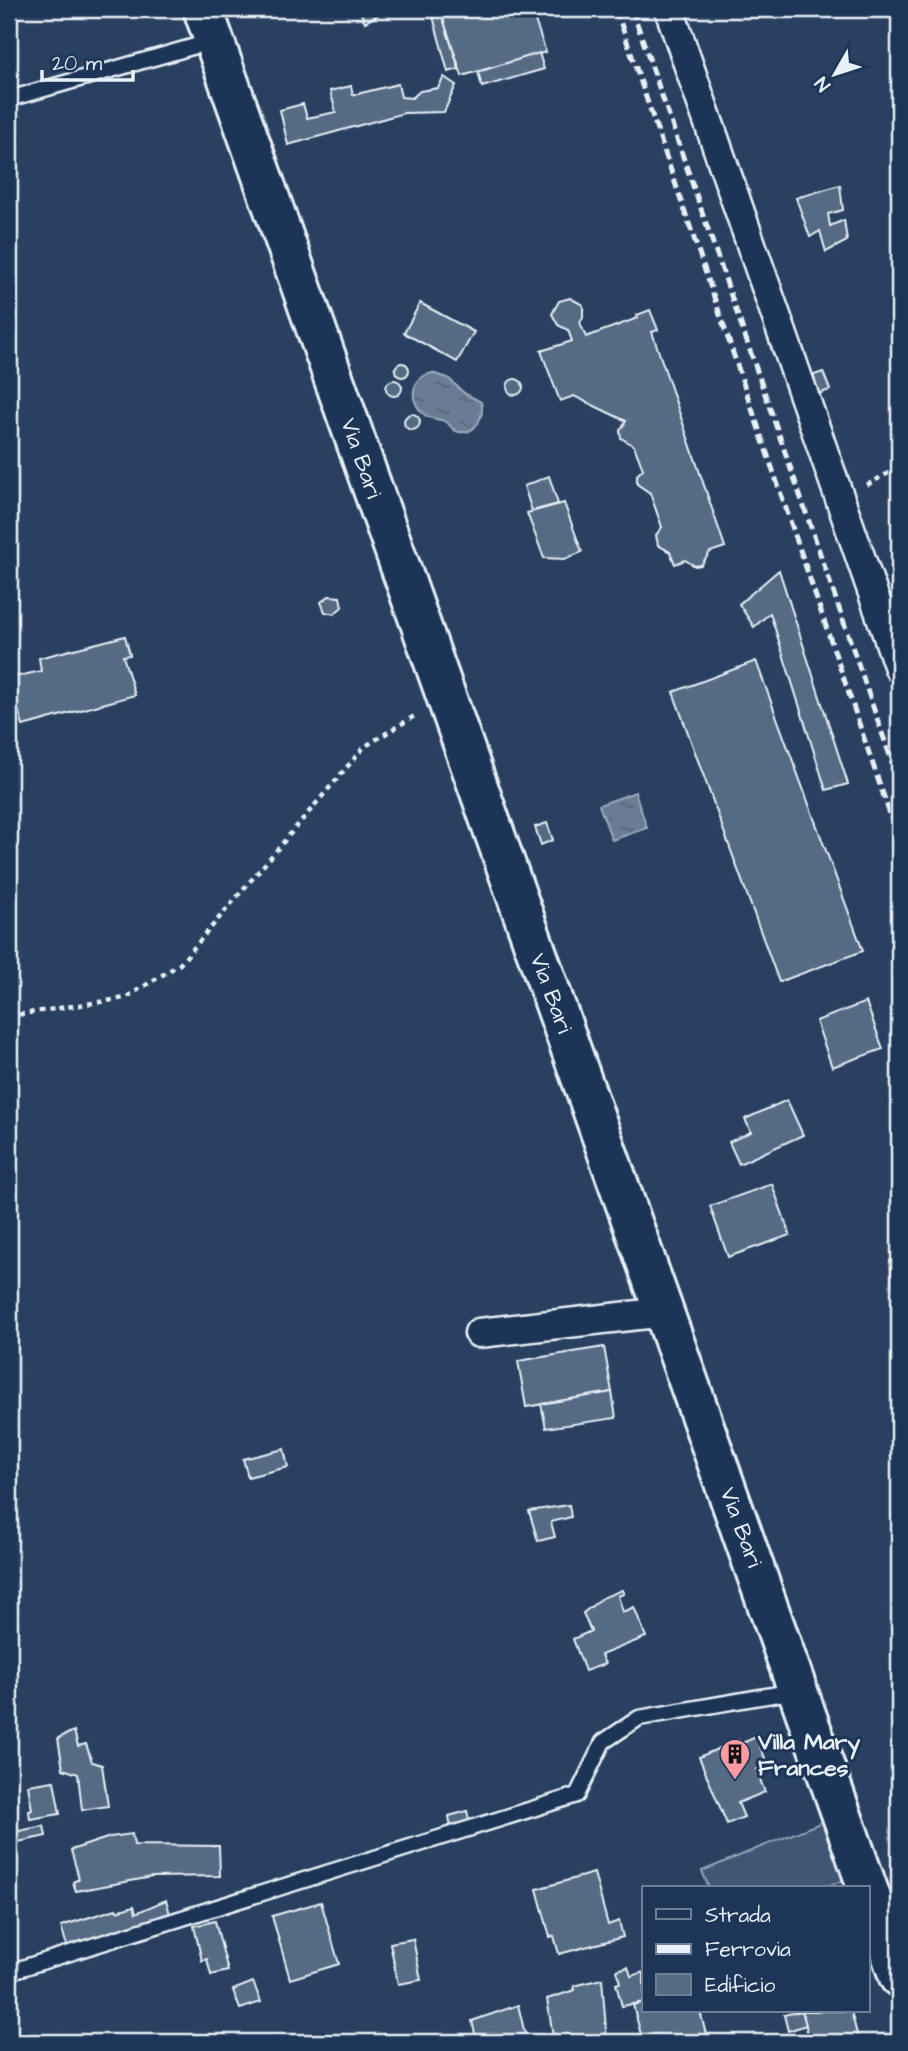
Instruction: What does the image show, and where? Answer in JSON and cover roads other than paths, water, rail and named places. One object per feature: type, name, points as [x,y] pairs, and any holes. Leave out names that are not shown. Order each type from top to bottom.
[{"type":"main road","name":"Via Bari","points":[[209,25],[867,1886]]},
{"type":"main road","name":"Via Bari","points":[[870,1894],[899,1977]]},
{"type":"street","points":[[669,9],[899,668]]},
{"type":"street","points":[[479,1333],[665,1312]]},
{"type":"lane","points":[[9,99],[209,25]]},
{"type":"lane","points":[[9,1972],[577,1795],[603,1742],[639,1718],[799,1690]]},
{"type":"water","points":[[432,373],[448,378],[464,393],[481,402],[482,413],[478,423],[470,430],[457,431],[446,422],[428,417],[416,404],[416,385],[419,380]]},
{"type":"water","points":[[635,792],[647,828],[612,840],[599,805]]},
{"type":"railway","points":[[616,9],[899,841]]},
{"type":"railway","points":[[632,9],[899,782]]},
{"type":"place","name":"Villa Mary Frances","points":[[735,1781]]}]
